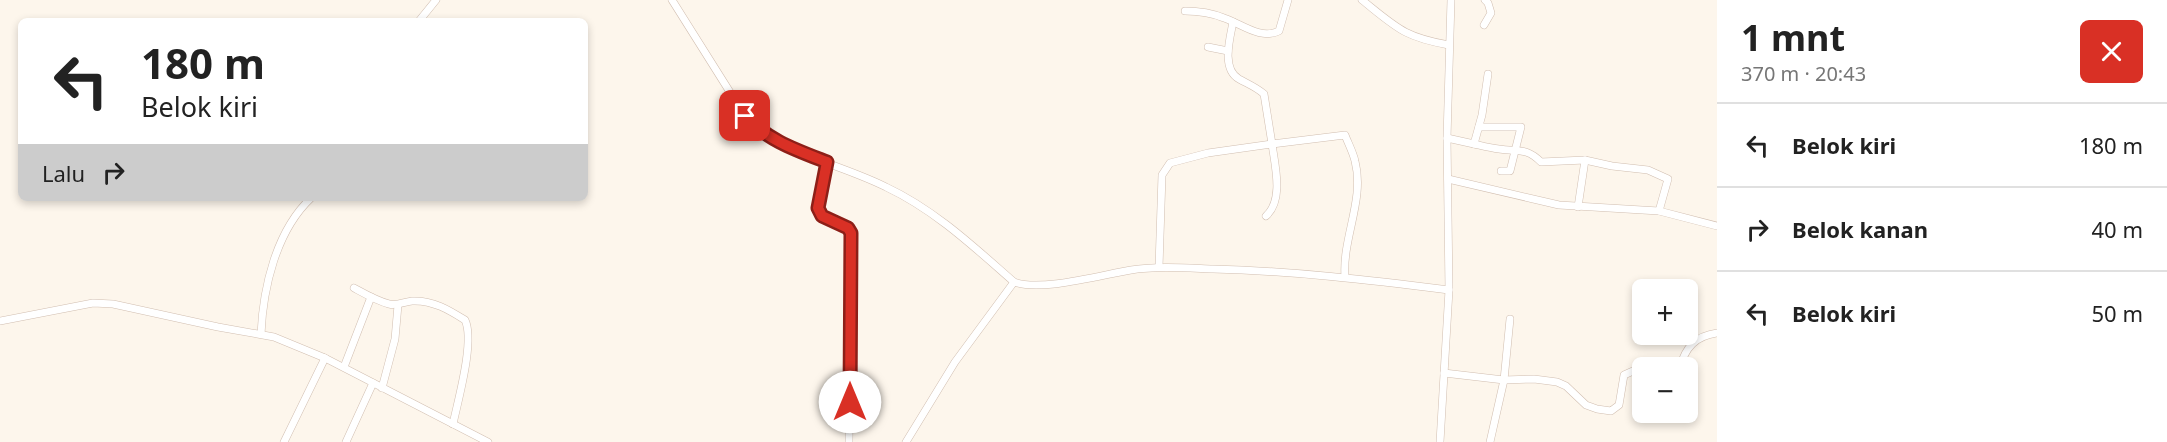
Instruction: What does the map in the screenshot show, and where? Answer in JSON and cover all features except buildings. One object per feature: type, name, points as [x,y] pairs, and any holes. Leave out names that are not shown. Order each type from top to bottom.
[{"type":"street","points":[[421,18],[436,0]]},
{"type":"street","points":[[672,0],[745,116],[756,128],[788,146],[886,186],[935,215],[1014,282],[1025,286],[1049,285],[1159,267],[1278,271],[1449,290]]},
{"type":"street","points":[[1185,11],[1209,13],[1258,33],[1276,33],[1282,27],[1288,0]]},
{"type":"street","points":[[1362,0],[1402,32],[1416,38],[1449,45]]},
{"type":"street","points":[[1440,442],[1449,290],[1447,138],[1451,0]]},
{"type":"street","points":[[1484,25],[1491,13],[1485,0]]},
{"type":"street","points":[[1233,22],[1228,51],[1233,75],[1258,88],[1264,94],[1272,144],[1276,199],[1266,216]]},
{"type":"street","points":[[1208,47],[1228,51]]},
{"type":"street","points":[[1474,144],[1488,74]]},
{"type":"street","points":[[1479,127],[1519,126],[1521,131],[1510,171],[1501,171]]},
{"type":"street","points":[[1159,267],[1162,175],[1166,167],[1180,160],[1208,153],[1345,135],[1355,159],[1358,177],[1354,210],[1345,248],[1345,277]]},
{"type":"street","points":[[1447,138],[1524,150],[1541,162],[1585,160],[1648,170],[1667,177],[1659,211]]},
{"type":"street","points":[[1578,207],[1585,160]]},
{"type":"street","points":[[827,162],[818,208],[822,216],[848,228],[851,233],[849,442]]},
{"type":"street","points":[[1448,178],[1536,200],[1578,207],[1659,211],[1717,226]]},
{"type":"street","points":[[261,334],[269,282],[283,238],[295,214],[307,201]]},
{"type":"street","points":[[906,442],[955,362],[1014,282]]},
{"type":"street","points":[[354,288],[388,304],[428,302],[442,307],[467,323],[468,350],[453,424]]},
{"type":"street","points":[[344,367],[371,297]]},
{"type":"street","points":[[0,321],[102,303],[128,306],[218,327],[261,334],[297,346],[344,367],[488,442]]},
{"type":"street","points":[[382,388],[395,339],[398,305]]},
{"type":"street","points":[[1490,442],[1504,380],[1510,319]]},
{"type":"street","points":[[1683,357],[1688,347],[1698,338],[1717,333]]},
{"type":"street","points":[[284,442],[325,358]]},
{"type":"street","points":[[1444,373],[1504,380],[1534,379],[1557,382],[1566,386],[1586,405],[1611,411],[1619,405],[1624,375],[1632,371]]},
{"type":"street","points":[[346,442],[373,383]]},
{"type":"route","points":[[745,116],[763,134],[827,162],[818,208],[822,216],[848,228],[851,233],[850,402]]}]
